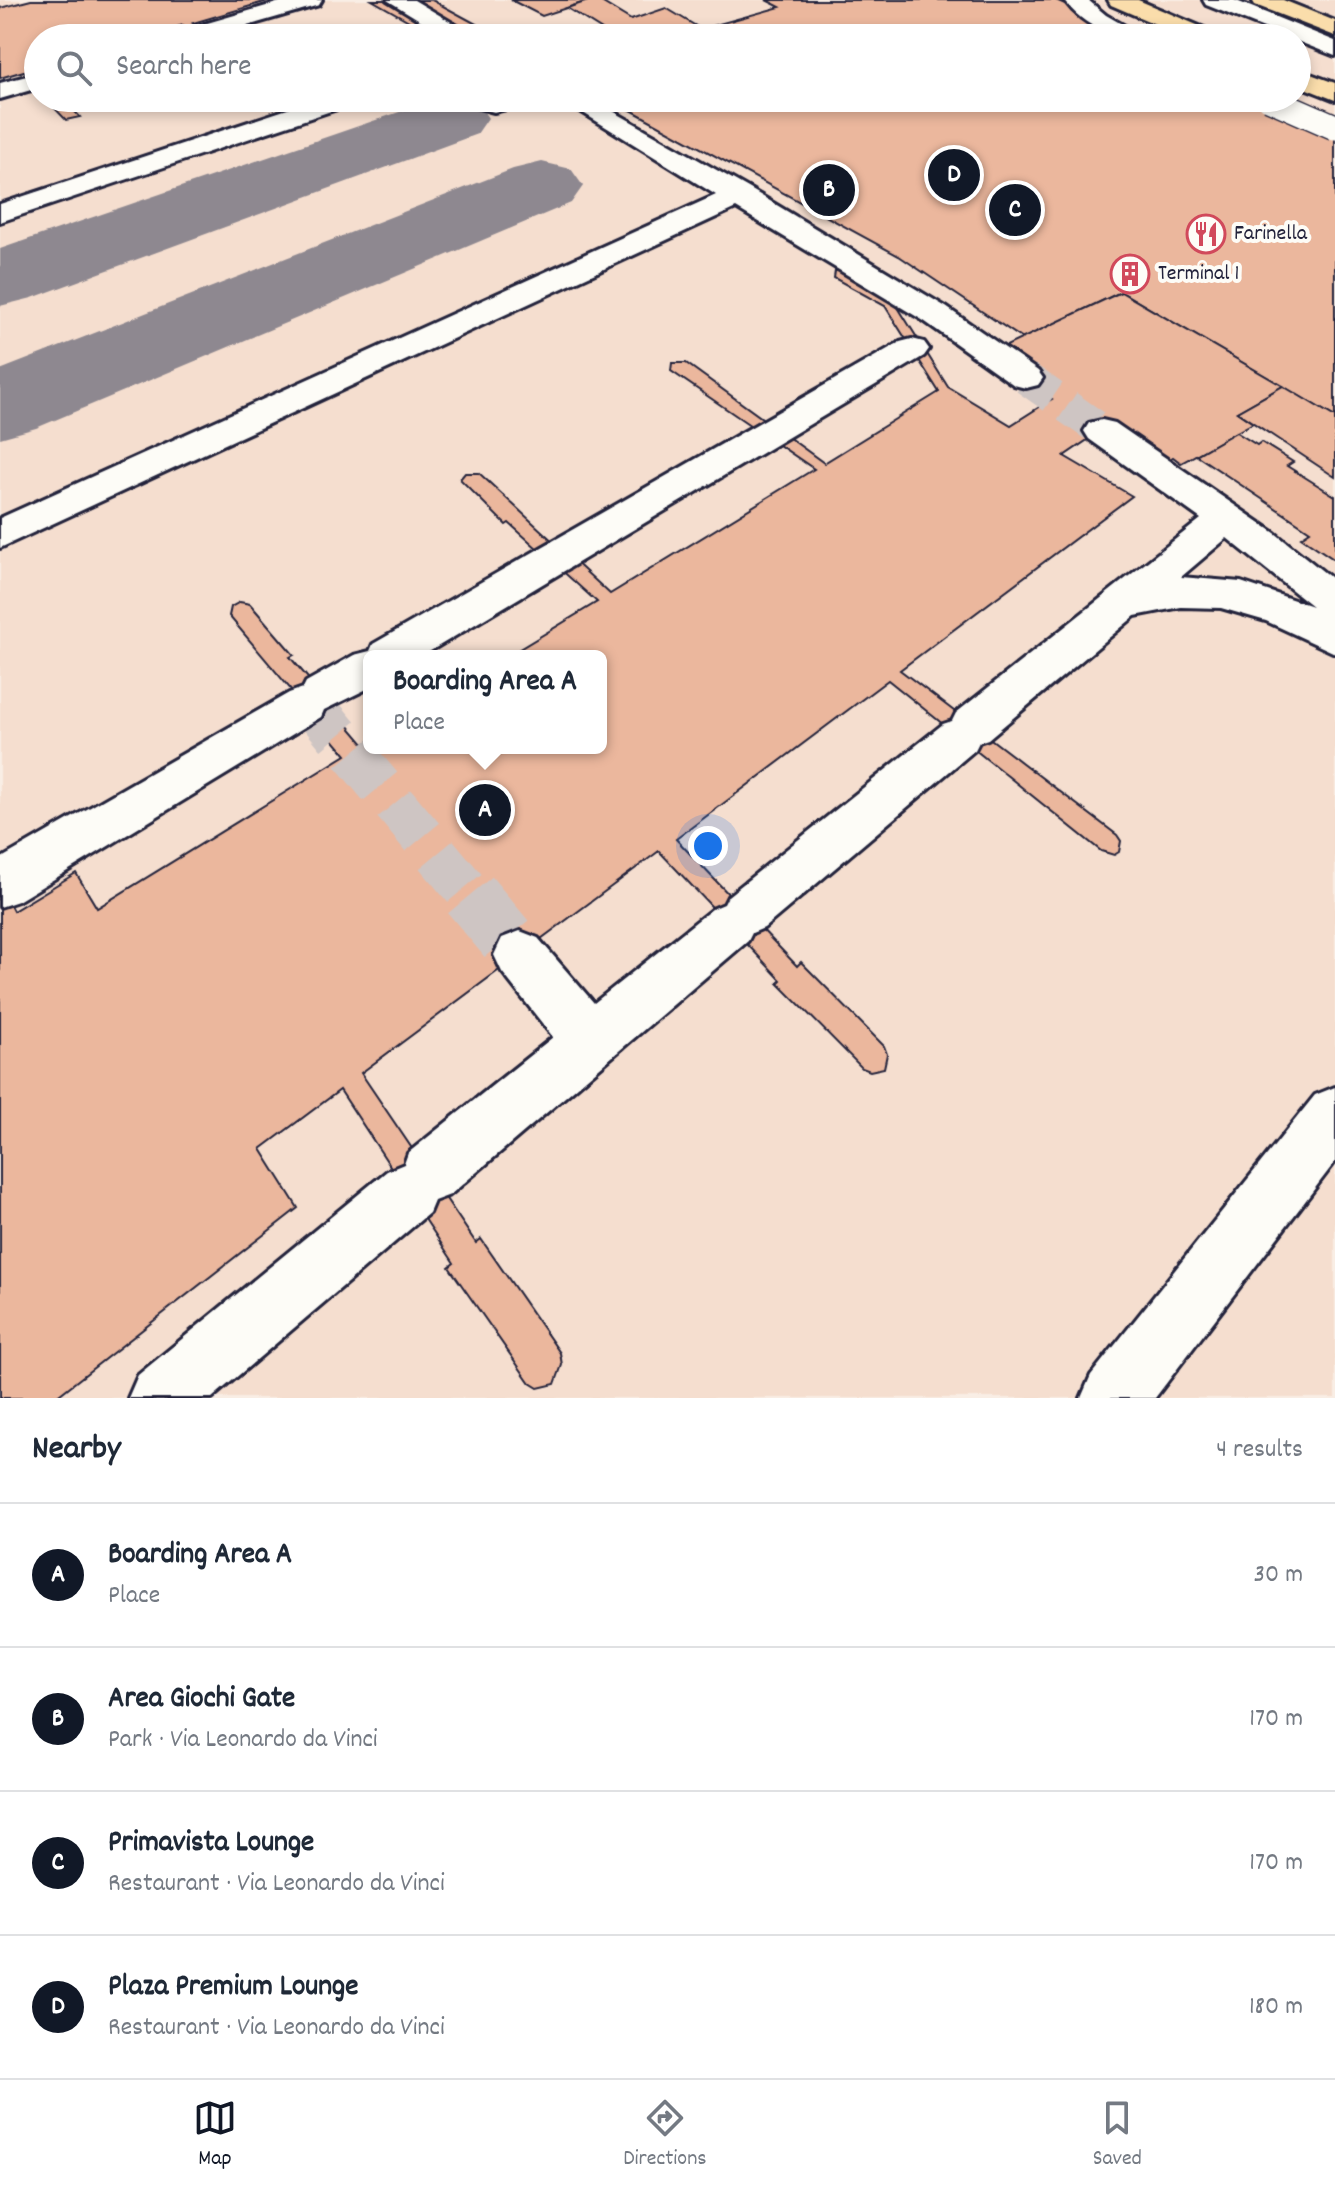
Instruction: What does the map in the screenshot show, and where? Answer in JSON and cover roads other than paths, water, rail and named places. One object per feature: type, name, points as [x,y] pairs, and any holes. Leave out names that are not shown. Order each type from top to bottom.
[{"type":"main road","points":[[1119,0],[1175,24]]},
{"type":"main road","points":[[1263,0],[1335,29]]},
{"type":"main road","points":[[1311,82],[1335,92]]},
{"type":"lane","points":[[229,24],[311,0]]},
{"type":"lane","points":[[398,0],[441,24]]},
{"type":"lane","points":[[1075,0],[1106,24]]},
{"type":"lane","points":[[1214,0],[1273,24]]},
{"type":"lane","points":[[1311,39],[1335,49]]},
{"type":"lane","points":[[0,91],[24,84]]},
{"type":"lane","points":[[0,213],[304,112]]},
{"type":"lane","points":[[596,112],[740,195],[952,326],[1026,378]]},
{"type":"lane","points":[[1301,112],[1335,127]]},
{"type":"lane","points":[[0,534],[740,195]]},
{"type":"lane","points":[[398,650],[952,326]]},
{"type":"lane","points":[[1102,431],[1226,519],[1335,603]]},
{"type":"lane","points":[[161,1398],[590,1040],[1226,519]]},
{"type":"lane","points":[[1119,604],[1182,592],[1219,594],[1274,607],[1335,637]]},
{"type":"lane","points":[[0,885],[363,671]]},
{"type":"lane","points":[[520,955],[590,1040]]},
{"type":"lane","points":[[1114,1398],[1335,1115]]},
{"type":"tunnel","points":[[1026,378],[1102,431]]},
{"type":"tunnel","points":[[310,702],[472,897]]},
{"type":"tunnel","points":[[470,895],[520,955]]},
{"type":"place","name":"Plaza Premium Lounge","points":[[954,175]]},
{"type":"place","name":"Area Giochi Gate","points":[[829,190]]},
{"type":"place","name":"Primavista Lounge","points":[[1015,210]]},
{"type":"place","name":"Farinella","points":[[1206,234]]},
{"type":"place","name":"Terminal 1","points":[[1130,274]]},
{"type":"place","name":"Boarding Area A","points":[[485,810]]}]
